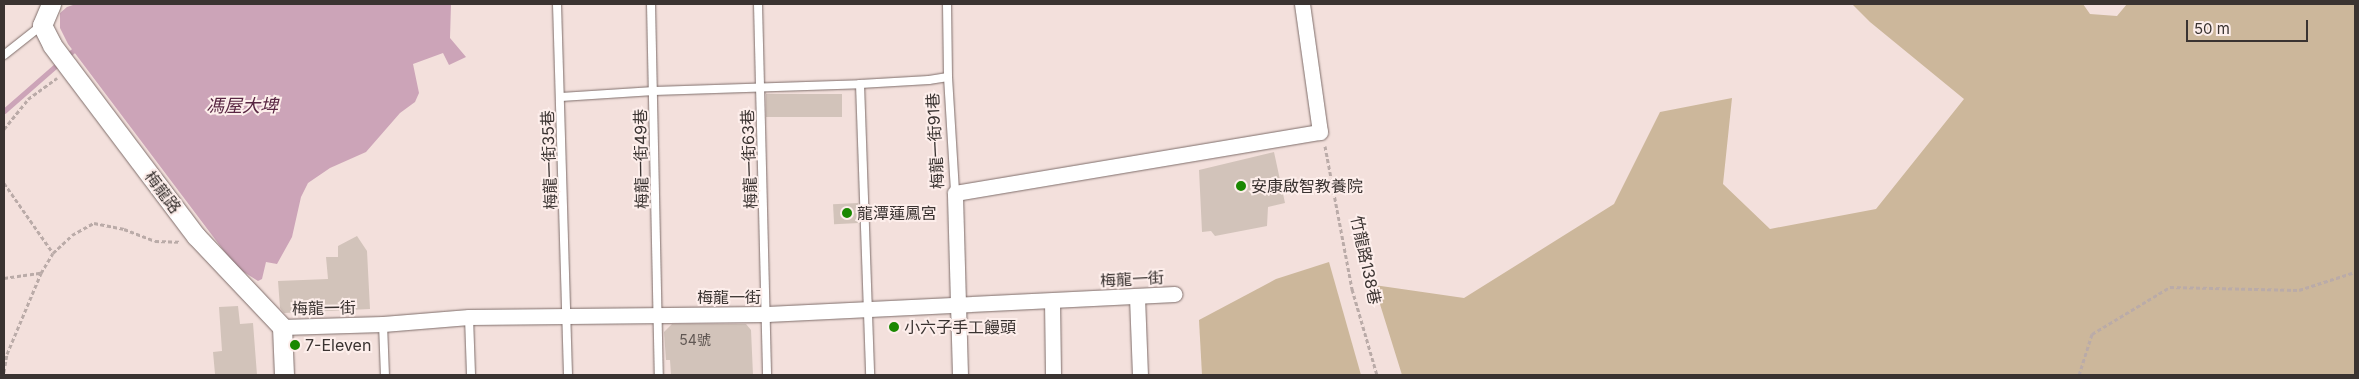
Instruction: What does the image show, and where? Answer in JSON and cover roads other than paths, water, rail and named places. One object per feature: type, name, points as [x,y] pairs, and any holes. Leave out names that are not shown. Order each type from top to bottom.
[{"type":"street","points":[[42,25],[51,4]]},
{"type":"street","points":[[955,193],[1320,132],[1302,4]]},
{"type":"street","name":"梅龍路","points":[[42,25],[52,45],[196,236],[282,327]]},
{"type":"street","name":"梅龍一街91巷","points":[[955,193],[960,375]]},
{"type":"street","name":"梅龍一街","points":[[282,327],[383,324],[469,317],[767,314],[1175,294]]},
{"type":"street","points":[[1137,297],[1140,375]]},
{"type":"street","points":[[1052,301],[1053,375]]},
{"type":"street","points":[[282,327],[284,375]]},
{"type":"lane","name":"梅龍一街35巷","points":[[556,4],[561,97],[568,375]]},
{"type":"lane","name":"梅龍一街49巷","points":[[651,4],[659,375]]},
{"type":"lane","name":"梅龍一街63巷","points":[[758,4],[767,375]]},
{"type":"lane","name":"梅龍一街91巷","points":[[947,4],[948,77],[955,193]]},
{"type":"lane","points":[[4,55],[42,25]]},
{"type":"lane","points":[[561,97],[654,91],[860,84],[948,77]]},
{"type":"lane","points":[[860,84],[870,375]]},
{"type":"lane","points":[[469,317],[471,375]]},
{"type":"lane","points":[[383,324],[385,375]]},
{"type":"water","name":"馮屋大埤","points":[[76,4],[451,4],[450,38],[466,57],[449,65],[443,53],[413,64],[419,93],[415,102],[400,113],[366,152],[330,168],[308,183],[301,197],[292,237],[277,264],[266,262],[262,279],[258,281],[236,267],[68,44],[60,28],[60,13],[67,7]]},
{"type":"waterway","points":[[4,111],[77,47]]},
{"type":"place","name":"安康啟智教養院","points":[[1241,186]]},
{"type":"place","name":"龍潭蓮鳳宮","points":[[847,213]]},
{"type":"place","name":"小六子手工饅頭","points":[[894,327]]},
{"type":"place","name":"7-Eleven","points":[[295,345]]}]
